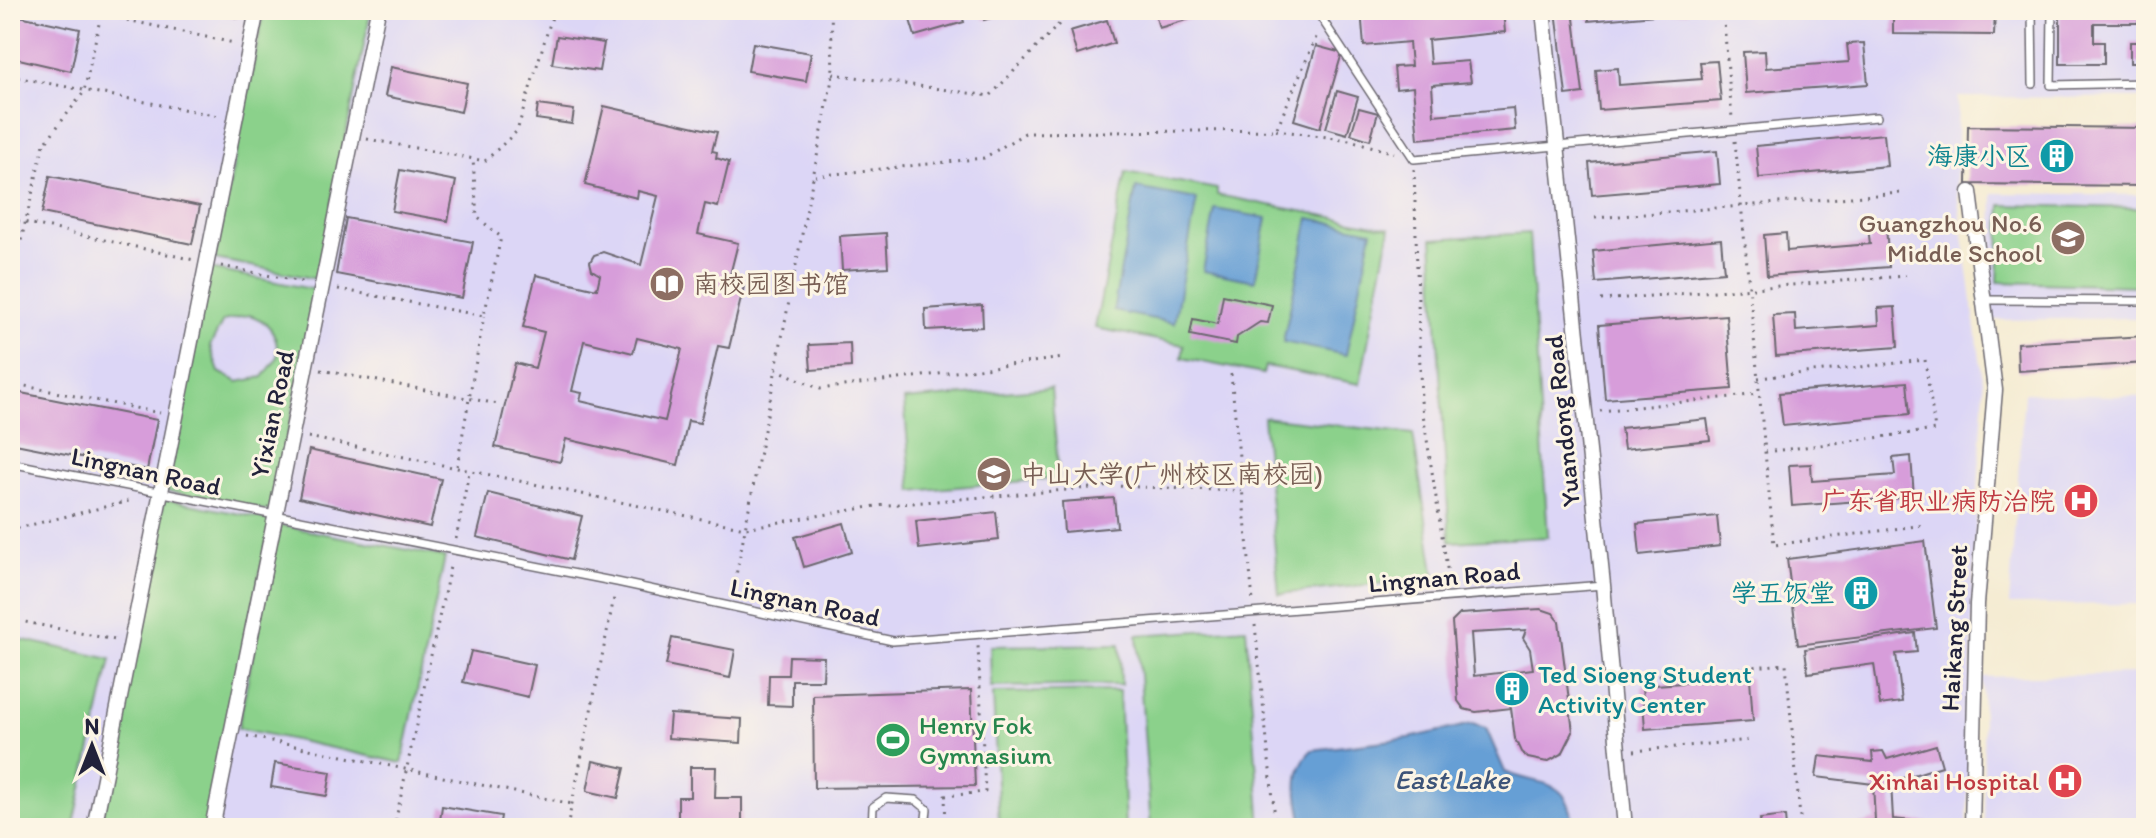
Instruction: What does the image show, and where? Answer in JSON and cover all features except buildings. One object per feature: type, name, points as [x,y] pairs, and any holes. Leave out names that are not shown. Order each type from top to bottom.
[{"type":"street","points":[[94,828],[257,10]]},
{"type":"street","name":"Yixian Road","points":[[212,828],[378,10]]},
{"type":"street","name":"Yuandong Road","points":[[1543,10],[1625,828]]},
{"type":"street","name":"Haikang Street","points":[[1970,192],[1995,390],[1977,604],[1972,828]]},
{"type":"lane","points":[[1316,10],[1414,159],[1558,149],[1877,117]]},
{"type":"lane","points":[[2032,10],[2033,84]]},
{"type":"lane","points":[[2052,10],[2051,85],[2146,83]]},
{"type":"lane","points":[[1983,300],[2146,301]]},
{"type":"lane","name":"Lingnan Road","points":[[10,463],[275,518],[617,582],[893,641],[1603,585]]},
{"type":"lane","points":[[872,828],[873,807],[886,798],[916,800],[927,809],[925,828]]},
{"type":"path","points":[[80,10],[102,12],[250,46]]},
{"type":"path","points":[[351,137],[485,161],[517,131],[554,10]]},
{"type":"path","points":[[730,606],[833,74],[831,10]]},
{"type":"path","points":[[833,74],[990,96],[1062,21],[1058,10]]},
{"type":"path","points":[[1723,10],[1774,545],[1924,525]]},
{"type":"path","points":[[10,287],[44,144],[84,92],[102,12]]},
{"type":"path","points":[[1276,130],[1323,20]]},
{"type":"path","points":[[10,76],[235,118]]},
{"type":"path","points":[[814,176],[984,158],[1025,133],[1276,130],[1350,140],[1414,159],[1421,401],[1452,597]]},
{"type":"path","points":[[457,468],[467,398],[501,237],[477,217],[473,159]]},
{"type":"path","points":[[1595,218],[1900,193]]},
{"type":"path","points":[[10,219],[206,263],[484,316]]},
{"type":"path","points":[[1601,300],[1905,276]]},
{"type":"path","points":[[776,369],[820,389],[1064,358]]},
{"type":"path","points":[[1758,378],[1925,360],[1935,430],[1765,452]]},
{"type":"path","points":[[306,367],[498,404]]},
{"type":"path","points":[[10,383],[176,416]]},
{"type":"path","points":[[1585,412],[1759,394]]},
{"type":"path","points":[[292,433],[745,528],[876,506],[1114,486],[1241,491]]},
{"type":"path","points":[[394,828],[469,470]]},
{"type":"path","points":[[10,530],[160,494]]},
{"type":"path","points":[[567,828],[617,582]]},
{"type":"path","points":[[10,619],[130,644]]},
{"type":"path","points":[[946,828],[945,796],[985,792],[977,634]]},
{"type":"path","points":[[1612,680],[1786,664],[1801,828]]},
{"type":"path","points":[[231,732],[572,804]]},
{"type":"path","points":[[1618,753],[1751,740]]},
{"type":"shaded area","name":"中山大学(广州校区南校园)","points":[[10,10],[2146,10],[2146,98],[1958,97],[1956,185],[1984,388],[1974,559],[1967,828],[10,828]]},
{"type":"shaded area","name":"Guangzhou No.6 Middle School","points":[[1993,193],[2146,195],[2146,318],[1991,320]]},
{"type":"shaded area","name":"广东省职业病防治院","points":[[2024,393],[2146,397],[2146,604],[2009,605]]},
{"type":"shaded area","name":"Xinhai Hospital","points":[[2138,674],[2139,733],[2146,734],[2146,828],[1985,828],[1982,677]]},
{"type":"green space","points":[[264,10],[371,10],[317,279],[215,259]]},
{"type":"green space","points":[[1126,172],[1217,189],[1217,195],[1390,228],[1360,384],[1265,366],[1263,374],[1182,358],[1184,345],[1095,328]]},
{"type":"green space","points":[[2001,205],[2139,208],[2136,286],[1998,282]]},
{"type":"green space","points":[[1529,233],[1548,537],[1450,542],[1432,239]]},
{"type":"green space","points":[[210,269],[317,290],[272,512],[166,491]],"holes":[[[249,315],[272,330],[277,358],[263,377],[238,382],[219,372],[210,346],[223,321]]]},
{"type":"green space","points":[[1051,388],[1059,478],[912,491],[904,400]]},
{"type":"green space","points":[[1263,417],[1413,434],[1435,578],[1279,594]]},
{"type":"green space","points":[[164,499],[271,520],[207,828],[100,828]]},
{"type":"green space","points":[[279,525],[445,557],[402,763],[238,728]]},
{"type":"green space","points":[[1246,628],[1261,828],[1151,828],[1137,635]]},
{"type":"green space","points":[[10,637],[111,659],[73,828],[10,828]]},
{"type":"green space","points":[[1120,644],[1121,685],[991,687],[990,646]]},
{"type":"green space","points":[[1119,691],[1125,828],[999,828],[993,693]]},
{"type":"water","points":[[1136,188],[1197,199],[1174,323],[1113,311]]},
{"type":"water","points":[[1215,209],[1267,218],[1255,281],[1203,271]]},
{"type":"water","points":[[1309,218],[1372,231],[1346,355],[1283,342]]},
{"type":"water","name":"East Lake","points":[[1472,724],[1486,728],[1505,772],[1560,791],[1571,811],[1574,828],[1304,828],[1298,777],[1305,758],[1312,750],[1409,738]]},
{"type":"place","name":"海康小区","points":[[2057,156]]},
{"type":"place","name":"Guangzhou No.6 Middle School","points":[[2068,238]]},
{"type":"place","name":"南校园图书馆","points":[[667,284]]},
{"type":"place","name":"中山大学(广州校区南校园)","points":[[994,474]]},
{"type":"place","name":"广东省职业病防治院","points":[[2081,501]]},
{"type":"place","name":"学五饭堂","points":[[1861,593]]},
{"type":"place","name":"Ted Sioeng Student Activity Center","points":[[1512,689]]},
{"type":"place","name":"Henry Fok Gymnasium","points":[[893,740]]},
{"type":"place","name":"Xinhai Hospital","points":[[2065,781]]}]
